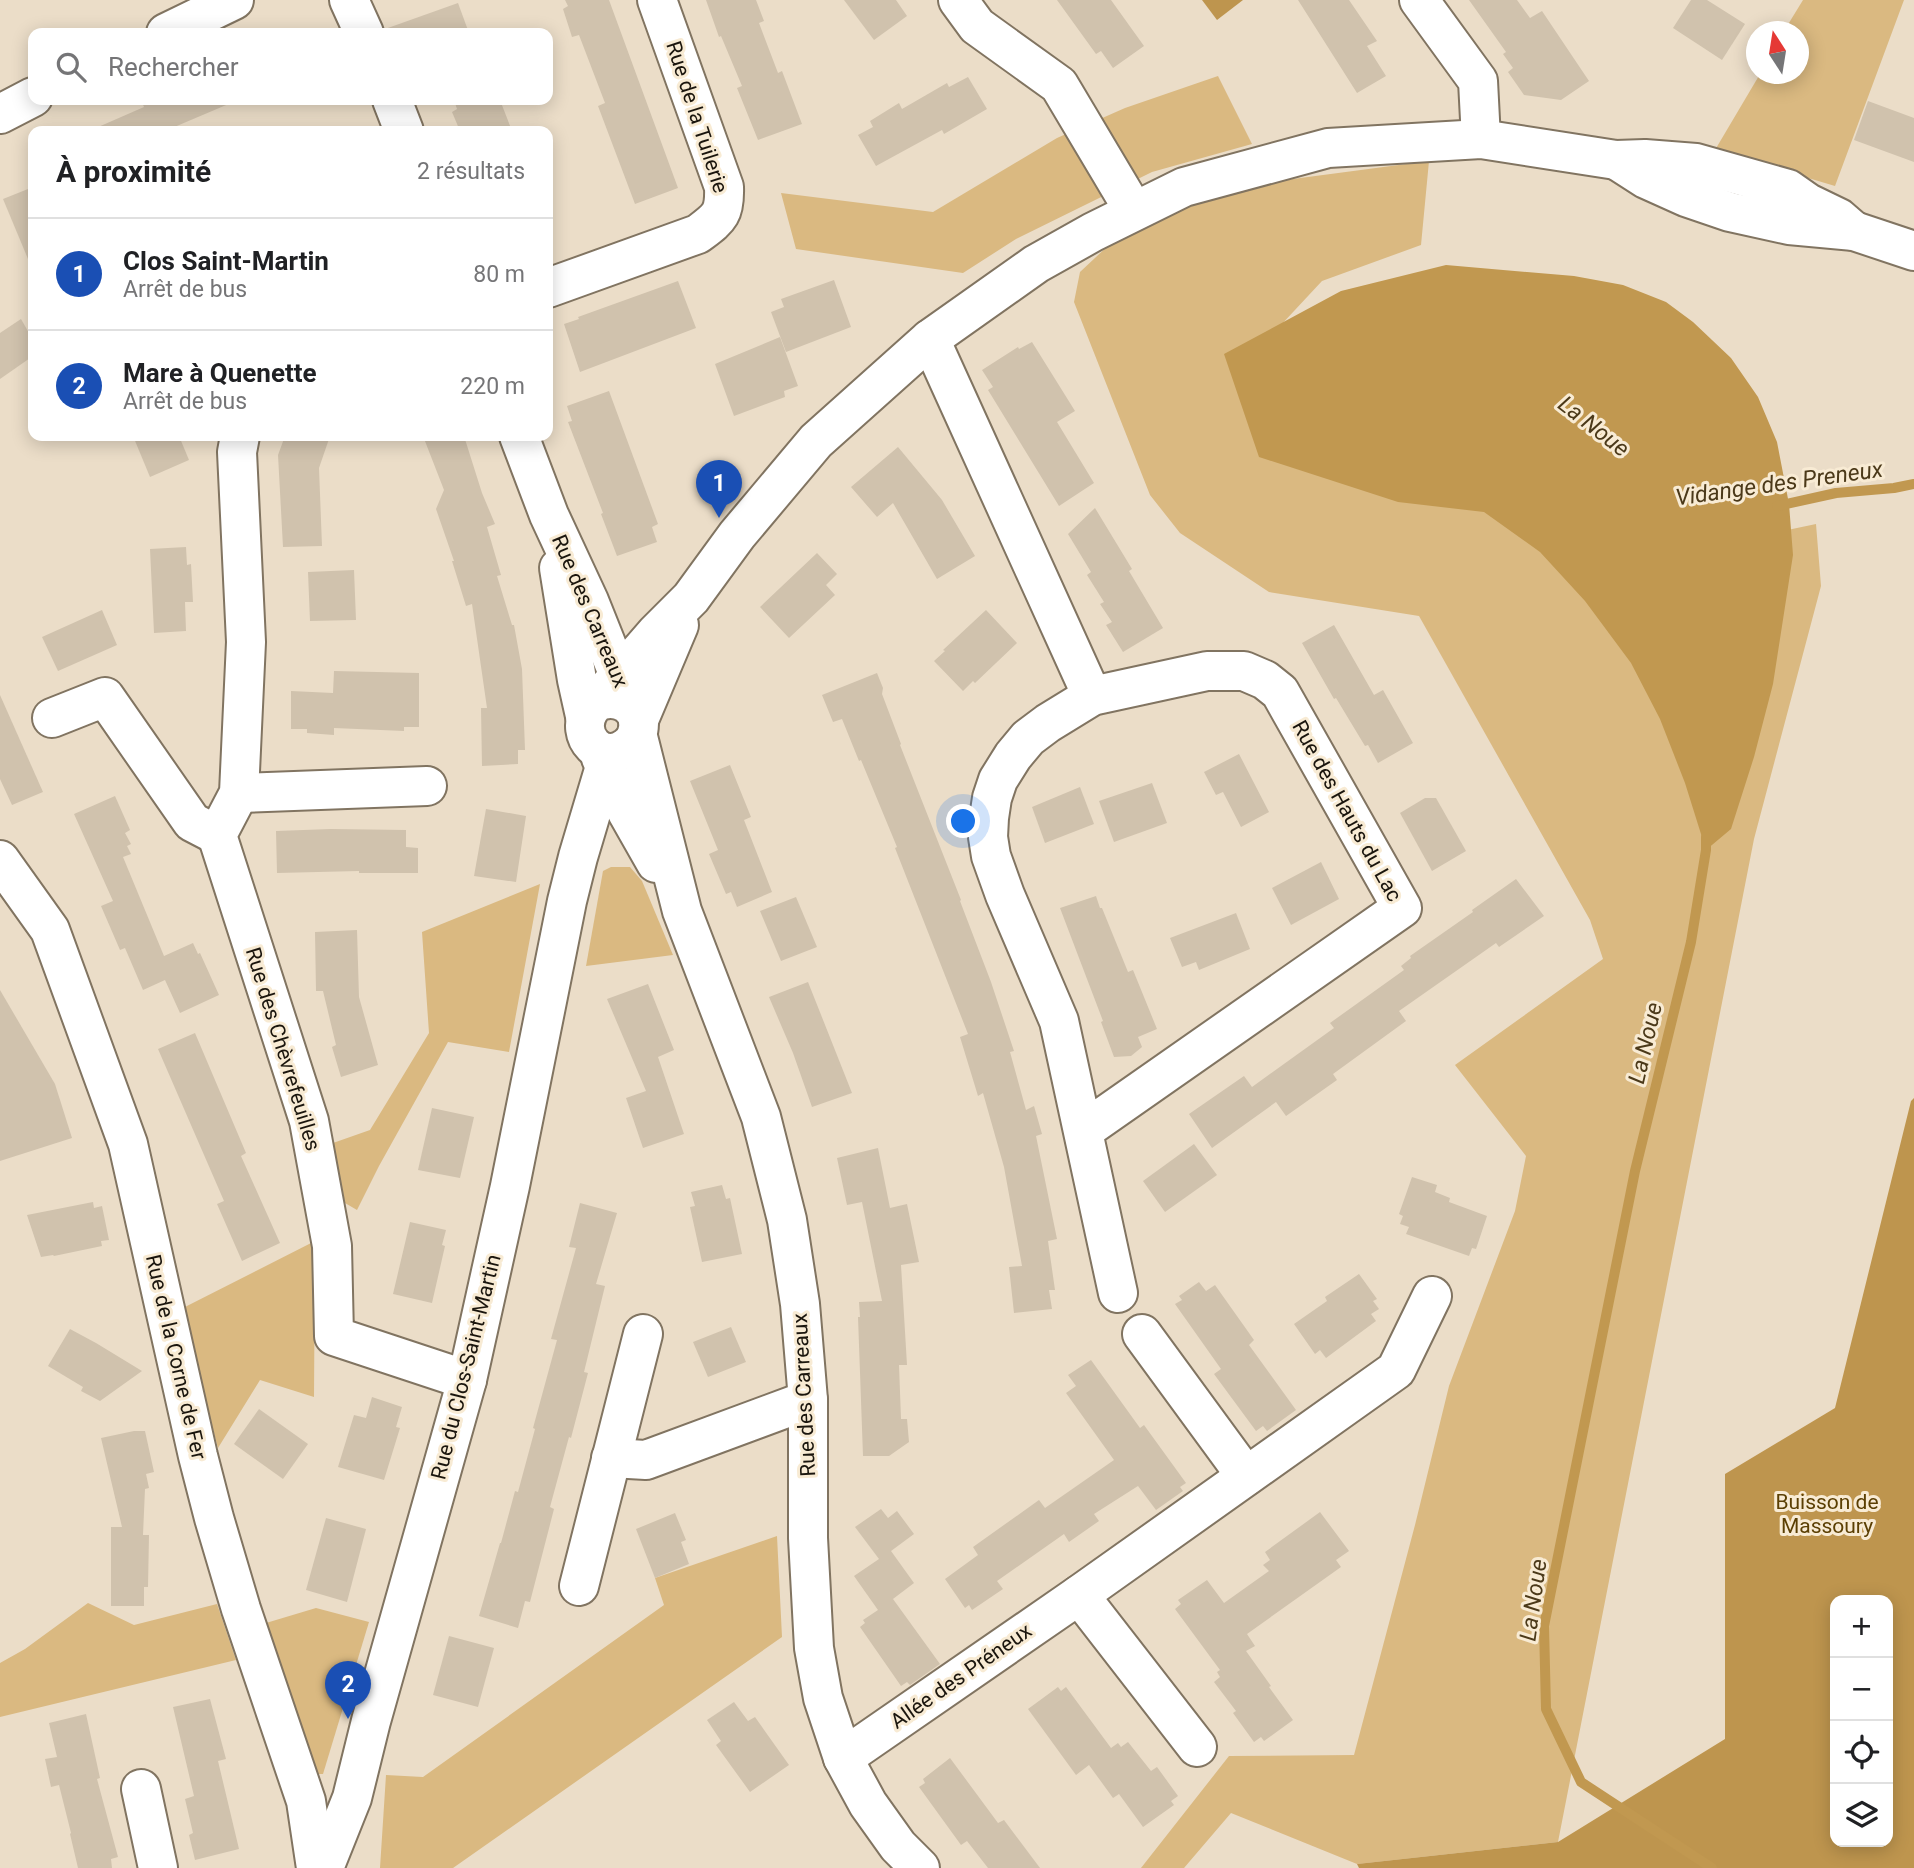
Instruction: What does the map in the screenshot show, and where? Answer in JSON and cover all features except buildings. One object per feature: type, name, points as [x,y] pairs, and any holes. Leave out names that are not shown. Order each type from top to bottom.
[{"type":"street","points":[[176,28],[234,0]]},
{"type":"street","points":[[349,0],[362,28]]},
{"type":"street","name":"Rue de la Tuilerie","points":[[553,286],[698,233],[718,218],[725,203],[724,187],[657,0]]},
{"type":"street","points":[[958,0],[977,26],[1059,85],[1134,211]]},
{"type":"street","points":[[1419,0],[1478,81],[1481,139]]},
{"type":"street","points":[[0,114],[28,100]]},
{"type":"street","points":[[394,105],[402,126]]},
{"type":"street","name":"Rue du Clos-Saint-Martin","points":[[324,1868],[352,1798],[371,1721],[467,1380],[568,901],[610,725],[656,633],[691,598],[737,535],[816,441],[930,339],[1036,264],[1184,187],[1328,148],[1481,139],[1616,160],[1696,163],[1788,189],[1808,204],[1839,218],[1854,231],[1914,251]]},
{"type":"street","points":[[930,339],[1092,696]]},
{"type":"street","points":[[52,718],[105,697],[192,822],[217,835],[239,793],[246,642],[237,452],[239,441]]},
{"type":"street","name":"Rue des Carreaux","points":[[521,441],[549,515],[601,630],[610,725],[647,847],[682,911]]},
{"type":"street","name":"Rue des Carreaux","points":[[549,515],[577,680],[610,725],[761,1116],[787,1220],[798,1292],[808,1400],[808,1538],[814,1648],[823,1698],[843,1758],[868,1804],[898,1846],[919,1868]]},
{"type":"street","name":"Rue du Clos-Saint-Martin","points":[[610,725],[664,657],[691,598]]},
{"type":"street","points":[[601,630],[633,639],[656,633]]},
{"type":"street","name":"Rue des Hauts du Lac","points":[[1083,1131],[1402,908],[1280,692],[1265,680],[1244,671],[1207,671],[1092,696],[1028,738],[998,780],[992,798],[988,828],[991,856],[1059,1021],[1118,1293]]},
{"type":"street","points":[[239,793],[427,786]]},
{"type":"street","name":"Rue des Chèvrefeuilles","points":[[217,835],[309,1121],[332,1246],[334,1336],[467,1380]]},
{"type":"street","points":[[578,858],[598,844],[615,841],[647,847]]},
{"type":"street","name":"Rue de la Corne de Fer","points":[[0,860],[50,930],[128,1144],[214,1518],[241,1609],[306,1801],[316,1868]]},
{"type":"street","name":"Allée des Préneux","points":[[843,1758],[1079,1595],[1396,1370],[1432,1296]]},
{"type":"street","points":[[579,1586],[643,1334]]},
{"type":"street","points":[[1142,1334],[1246,1476]]},
{"type":"street","points":[[611,1458],[646,1460],[808,1400]]},
{"type":"street","points":[[1079,1595],[1197,1747]]},
{"type":"street","points":[[141,1789],[158,1868]]},
{"type":"shaded area","points":[[1803,0],[1904,0],[1835,186],[1715,150],[1754,84],[1809,84],[1809,21],[1790,21]]},
{"type":"shaded area","points":[[1218,76],[1252,144],[1152,172],[1016,239],[963,273],[796,249],[781,193],[933,212],[1057,138],[1125,108]]},
{"type":"shaded area","points":[[1429,161],[1421,245],[1322,281],[1252,356],[1755,537],[1816,524],[1821,586],[1754,839],[1558,1842],[1357,1864],[1231,1813],[1184,1868],[1141,1868],[1229,1756],[1354,1755],[1449,1386],[1515,1211],[1526,1156],[1455,1065],[1603,959],[1590,920],[1419,616],[1269,592],[1180,533],[1150,495],[1074,302],[1080,272],[1127,228],[1239,186]]},
{"type":"shaded area","points":[[611,867],[630,867],[642,881],[673,955],[586,966],[603,871]]},
{"type":"shaded area","points":[[540,884],[509,1052],[448,1042],[357,1210],[345,1203],[333,1143],[370,1130],[429,1033],[422,932]]},
{"type":"shaded area","points":[[315,1241],[314,1397],[260,1380],[218,1448],[181,1309]]},
{"type":"shaded area","points":[[777,1536],[782,1637],[453,1868],[380,1868],[386,1775],[423,1777],[664,1605],[655,1578]]},
{"type":"shaded area","points":[[88,1603],[134,1625],[217,1604],[236,1660],[0,1717],[0,1663],[25,1649]]},
{"type":"shaded area","points":[[316,1608],[369,1622],[323,1774],[314,1774],[266,1623]]},
{"type":"green space","points":[[1202,0],[1243,0],[1217,20]]},
{"type":"green space","name":"Buisson de Massoury","points":[[1914,1098],[1914,1868],[1359,1868],[1357,1864],[1558,1842],[1725,1739],[1725,1474],[1835,1408],[1911,1101]]},
{"type":"water","points":[[1446,265],[1574,276],[1623,285],[1666,302],[1693,322],[1731,358],[1758,397],[1777,442],[1789,504],[1793,555],[1773,684],[1754,757],[1731,829],[1706,850],[1685,783],[1660,719],[1631,663],[1585,601],[1540,552],[1484,512],[1398,502],[1259,457],[1224,354],[1341,291]]},
{"type":"waterway","name":"Vidange des Preneux","points":[[1777,506],[1836,493],[1914,484]]},
{"type":"waterway","name":"La Noue","points":[[1706,837],[1691,942],[1635,1171],[1544,1626],[1546,1709],[1581,1782],[1712,1868]]},
{"type":"place","name":"Clos Saint-Martin","points":[[719,518]]},
{"type":"place","name":"Mare à Quenette","points":[[348,1719]]}]
